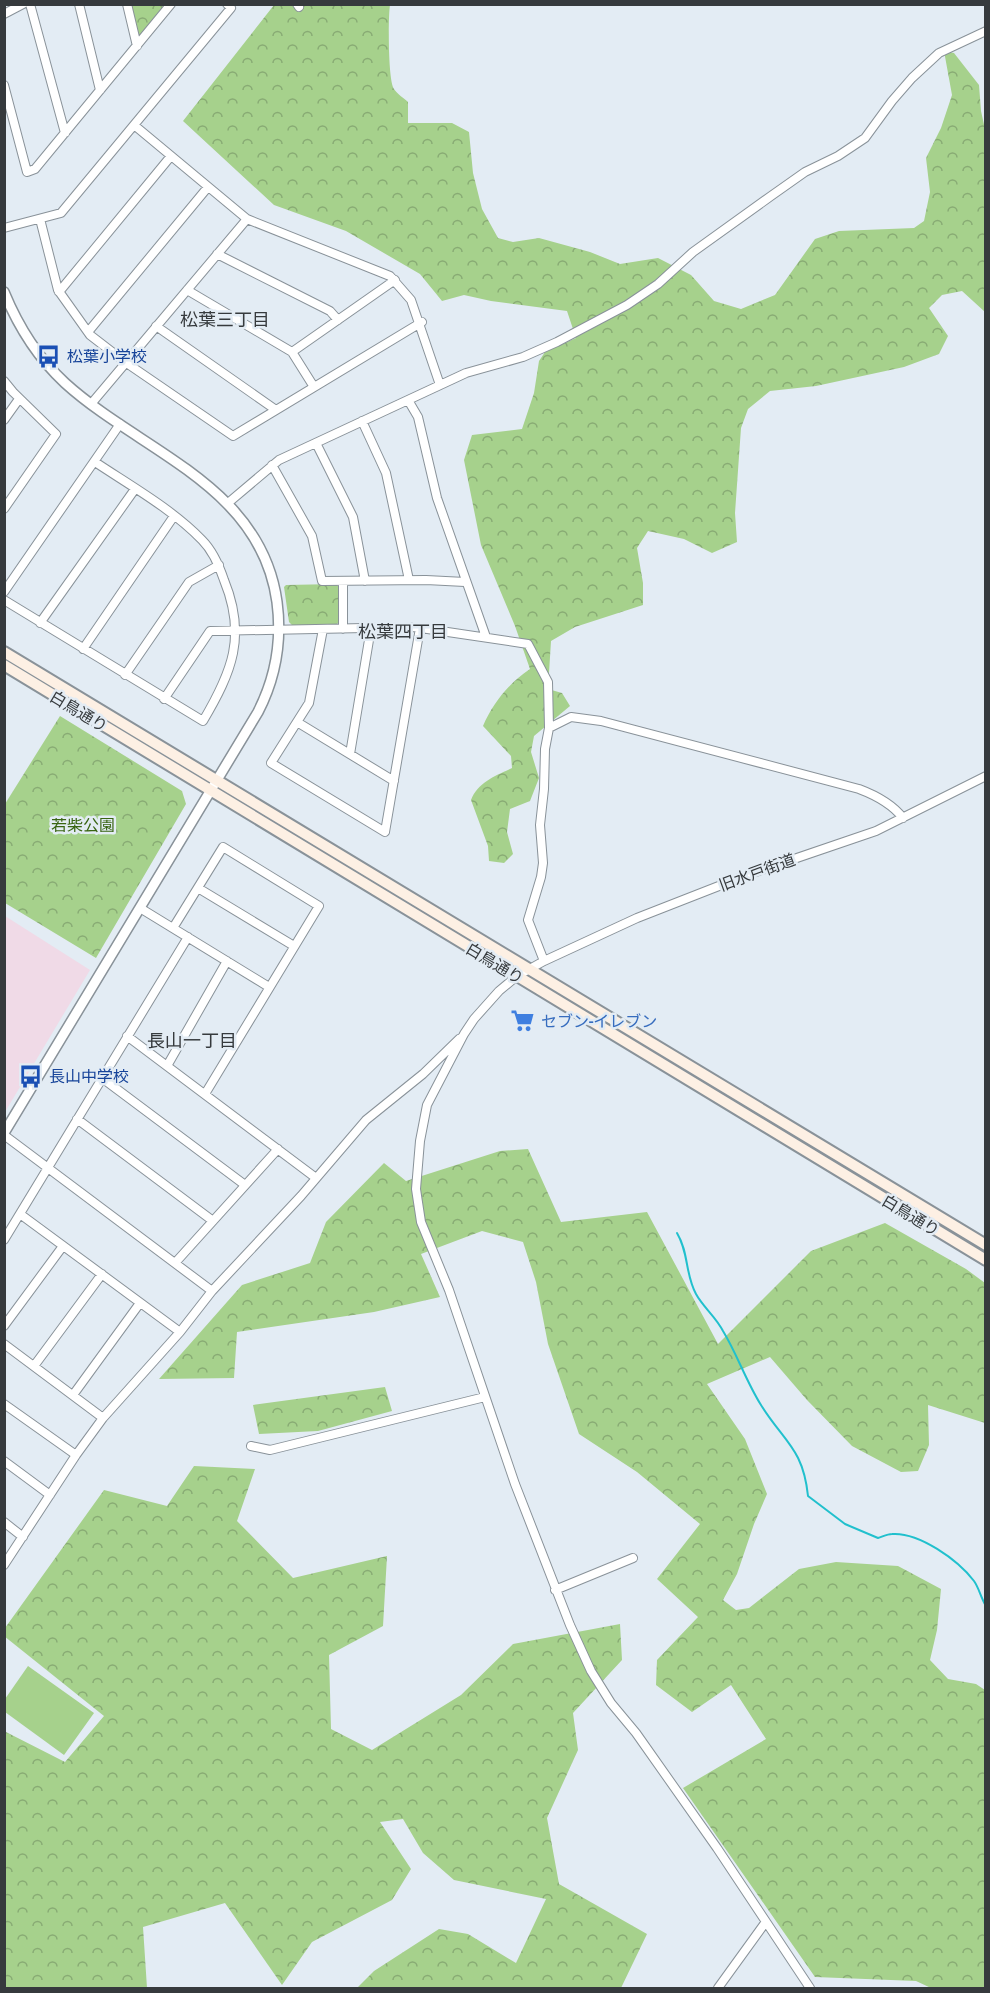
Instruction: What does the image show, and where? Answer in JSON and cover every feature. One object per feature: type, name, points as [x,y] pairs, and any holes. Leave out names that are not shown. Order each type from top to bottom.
[{"type":"main road","name":"白鳥通り","points":[[4,652],[986,1245]]},
{"type":"main road","name":"白鳥通り","points":[[4,665],[986,1260]]},
{"type":"street","points":[[4,14],[23,4]]},
{"type":"street","points":[[30,4],[65,133]]},
{"type":"street","points":[[79,4],[100,90]]},
{"type":"street","points":[[127,4],[137,46]]},
{"type":"street","points":[[4,85],[27,172],[35,169],[171,4]]},
{"type":"street","points":[[4,228],[61,213],[231,8],[228,4]]},
{"type":"street","points":[[228,503],[272,465],[466,373],[523,357],[557,342],[603,319],[645,293],[693,252],[771,196],[806,172],[838,156],[865,138],[912,78],[939,53],[986,31]]},
{"type":"street","points":[[134,125],[247,219],[384,273],[395,280],[411,300],[440,385]]},
{"type":"street","points":[[59,292],[171,156]]},
{"type":"street","points":[[88,332],[208,187]]},
{"type":"street","points":[[40,219],[59,292],[88,332],[125,362],[233,436],[420,322]]},
{"type":"street","points":[[91,404],[247,219]]},
{"type":"street","points":[[217,254],[330,311],[338,320]]},
{"type":"street","points":[[292,352],[395,280]]},
{"type":"street","points":[[187,290],[292,352],[314,387]]},
{"type":"street","points":[[5,293],[33,346],[64,382],[91,404],[198,478],[228,503],[248,526],[267,563],[276,597],[279,630],[274,669],[265,699],[4,1134],[212,1291]]},
{"type":"street","points":[[156,326],[276,410]]},
{"type":"street","points":[[4,381],[56,434],[4,509]]},
{"type":"street","points":[[4,420],[20,399]]},
{"type":"street","points":[[408,400],[418,417],[437,498],[486,637]]},
{"type":"street","points":[[362,422],[386,473],[409,580]]},
{"type":"street","points":[[4,592],[96,462],[120,424]]},
{"type":"street","points":[[316,443],[353,517],[365,581]]},
{"type":"street","points":[[4,600],[203,722],[229,673],[236,630],[230,597],[219,565],[204,542],[174,516],[96,462]]},
{"type":"street","points":[[272,465],[312,536],[322,581],[465,582]]},
{"type":"street","points":[[40,623],[135,489]]},
{"type":"street","points":[[82,649],[174,516]]},
{"type":"street","points":[[124,675],[189,582],[219,565]]},
{"type":"street","points":[[343,581],[343,628]]},
{"type":"street","points":[[350,754],[371,628]]},
{"type":"street","points":[[323,629],[309,703],[271,763],[385,832],[420,628]]},
{"type":"street","points":[[164,699],[210,631],[420,628],[528,644],[548,682],[549,728],[545,749],[540,825],[543,863],[528,920],[544,961]]},
{"type":"street","points":[[549,728],[571,717],[602,721],[859,789],[888,804],[903,818]]},
{"type":"street","points":[[297,722],[394,781]]},
{"type":"street","name":"旧水戸街道","points":[[464,1034],[499,991],[517,976],[544,961],[637,918],[747,875],[876,831],[986,776]]},
{"type":"street","points":[[173,928],[223,847],[319,906],[205,1094]]},
{"type":"street","points":[[198,888],[294,946]]},
{"type":"street","points":[[140,908],[269,987]]},
{"type":"street","points":[[4,1240],[188,937]]},
{"type":"street","points":[[167,1066],[227,961]]},
{"type":"street","points":[[4,1565],[103,1418],[180,1332],[212,1291],[301,1196],[366,1120],[423,1074],[464,1034]]},
{"type":"street","points":[[464,1034],[426,1105],[416,1189],[421,1222],[449,1290],[555,1590],[598,1682],[717,1848],[810,1989]]},
{"type":"street","points":[[127,1036],[316,1178]]},
{"type":"street","points":[[102,1078],[245,1185]]},
{"type":"street","points":[[77,1119],[213,1221]]},
{"type":"street","points":[[175,1263],[278,1149]]},
{"type":"street","points":[[20,1214],[180,1332]]},
{"type":"street","points":[[4,1326],[63,1246]]},
{"type":"street","points":[[34,1366],[102,1274]]},
{"type":"street","points":[[73,1395],[140,1303]]},
{"type":"street","points":[[4,1344],[103,1418]]},
{"type":"street","points":[[251,1446],[270,1450],[485,1397]]},
{"type":"street","points":[[4,1404],[76,1455]]},
{"type":"street","points":[[4,1461],[50,1495]]},
{"type":"street","points":[[4,1522],[23,1537]]},
{"type":"street","points":[[555,1590],[633,1558]]},
{"type":"street","points":[[718,1989],[765,1923]]},
{"type":"shaded area","points":[[5,916],[90,970],[5,1112]]},
{"type":"green space","points":[[131,5],[167,5],[142,35],[137,34]]},
{"type":"green space","points":[[274,5],[390,5],[392,84],[394,89],[408,102],[408,123],[452,123],[469,132],[473,173],[482,209],[498,238],[513,242],[539,238],[590,252],[620,264],[658,258],[691,275],[714,301],[741,309],[775,295],[815,239],[839,231],[914,228],[924,221],[930,192],[926,158],[941,128],[952,95],[944,51],[954,53],[979,85],[985,129],[985,312],[962,291],[942,295],[929,308],[948,336],[939,354],[904,367],[816,386],[770,391],[748,409],[741,428],[735,513],[737,542],[712,553],[684,539],[648,531],[637,548],[643,583],[643,605],[575,627],[551,641],[548,689],[562,693],[570,706],[534,736],[531,752],[539,778],[530,801],[510,809],[507,832],[513,854],[504,863],[489,861],[488,846],[471,800],[483,784],[512,768],[511,756],[483,726],[502,694],[530,669],[515,626],[481,545],[464,460],[472,435],[522,429],[534,393],[539,361],[545,352],[576,338],[567,311],[464,295],[442,301],[420,274],[346,231],[274,205],[183,121]]},
{"type":"green space","points":[[336,584],[340,588],[340,621],[336,625],[292,625],[289,622],[284,587],[286,585]]},
{"type":"green space","name":"若柴公園","points":[[60,716],[182,791],[186,804],[96,958],[5,903],[5,804]]},
{"type":"green space","points":[[528,1149],[561,1222],[647,1212],[718,1344],[811,1251],[885,1223],[966,1269],[985,1283],[985,1423],[928,1405],[929,1445],[918,1471],[901,1472],[852,1446],[807,1400],[770,1357],[707,1384],[745,1439],[767,1494],[737,1574],[723,1600],[736,1610],[749,1608],[799,1569],[836,1562],[898,1566],[941,1589],[937,1630],[930,1660],[948,1679],[976,1684],[985,1690],[985,1988],[931,1988],[916,1981],[815,1977],[683,1788],[766,1739],[731,1685],[692,1712],[656,1685],[657,1660],[698,1617],[657,1579],[700,1524],[637,1472],[579,1434],[548,1344],[536,1282],[523,1242],[482,1231],[421,1254],[440,1297],[374,1312],[237,1332],[234,1378],[159,1379],[242,1285],[310,1263],[326,1222],[384,1163],[406,1181],[500,1151]]},
{"type":"green space","points":[[385,1387],[392,1411],[318,1431],[259,1434],[253,1405]]},
{"type":"green space","points":[[194,1466],[255,1469],[237,1521],[293,1578],[387,1556],[383,1626],[329,1655],[331,1729],[372,1750],[461,1695],[513,1644],[620,1624],[622,1660],[573,1713],[578,1750],[547,1818],[559,1884],[647,1934],[621,1988],[357,1988],[374,1971],[439,1929],[468,1934],[516,1963],[546,1899],[454,1880],[423,1853],[403,1819],[380,1822],[411,1869],[392,1900],[312,1942],[282,1985],[225,1903],[143,1927],[147,1988],[5,1988],[4,1731],[65,1762],[104,1716],[4,1636],[5,1628],[104,1490],[167,1506]]},
{"type":"green space","points":[[28,1666],[94,1713],[64,1755],[5,1712],[5,1699]]},
{"type":"waterway","points":[[677,1233],[696,1294],[720,1326],[769,1418],[797,1456],[802,1467],[808,1496],[845,1524],[878,1538],[890,1534],[903,1535],[926,1542],[948,1556],[967,1573],[974,1581],[986,1606]]},
{"type":"place","name":"松葉小学校","points":[[49,356]]},
{"type":"place","name":"セブン-イレブン","points":[[523,1021]]},
{"type":"place","name":"長山中学校","points":[[31,1076]]},
{"type":"district","name":"松葉三丁目","points":[[225,319]]},
{"type":"district","name":"松葉四丁目","points":[[403,631]]},
{"type":"district","name":"長山一丁目","points":[[192,1040]]}]
